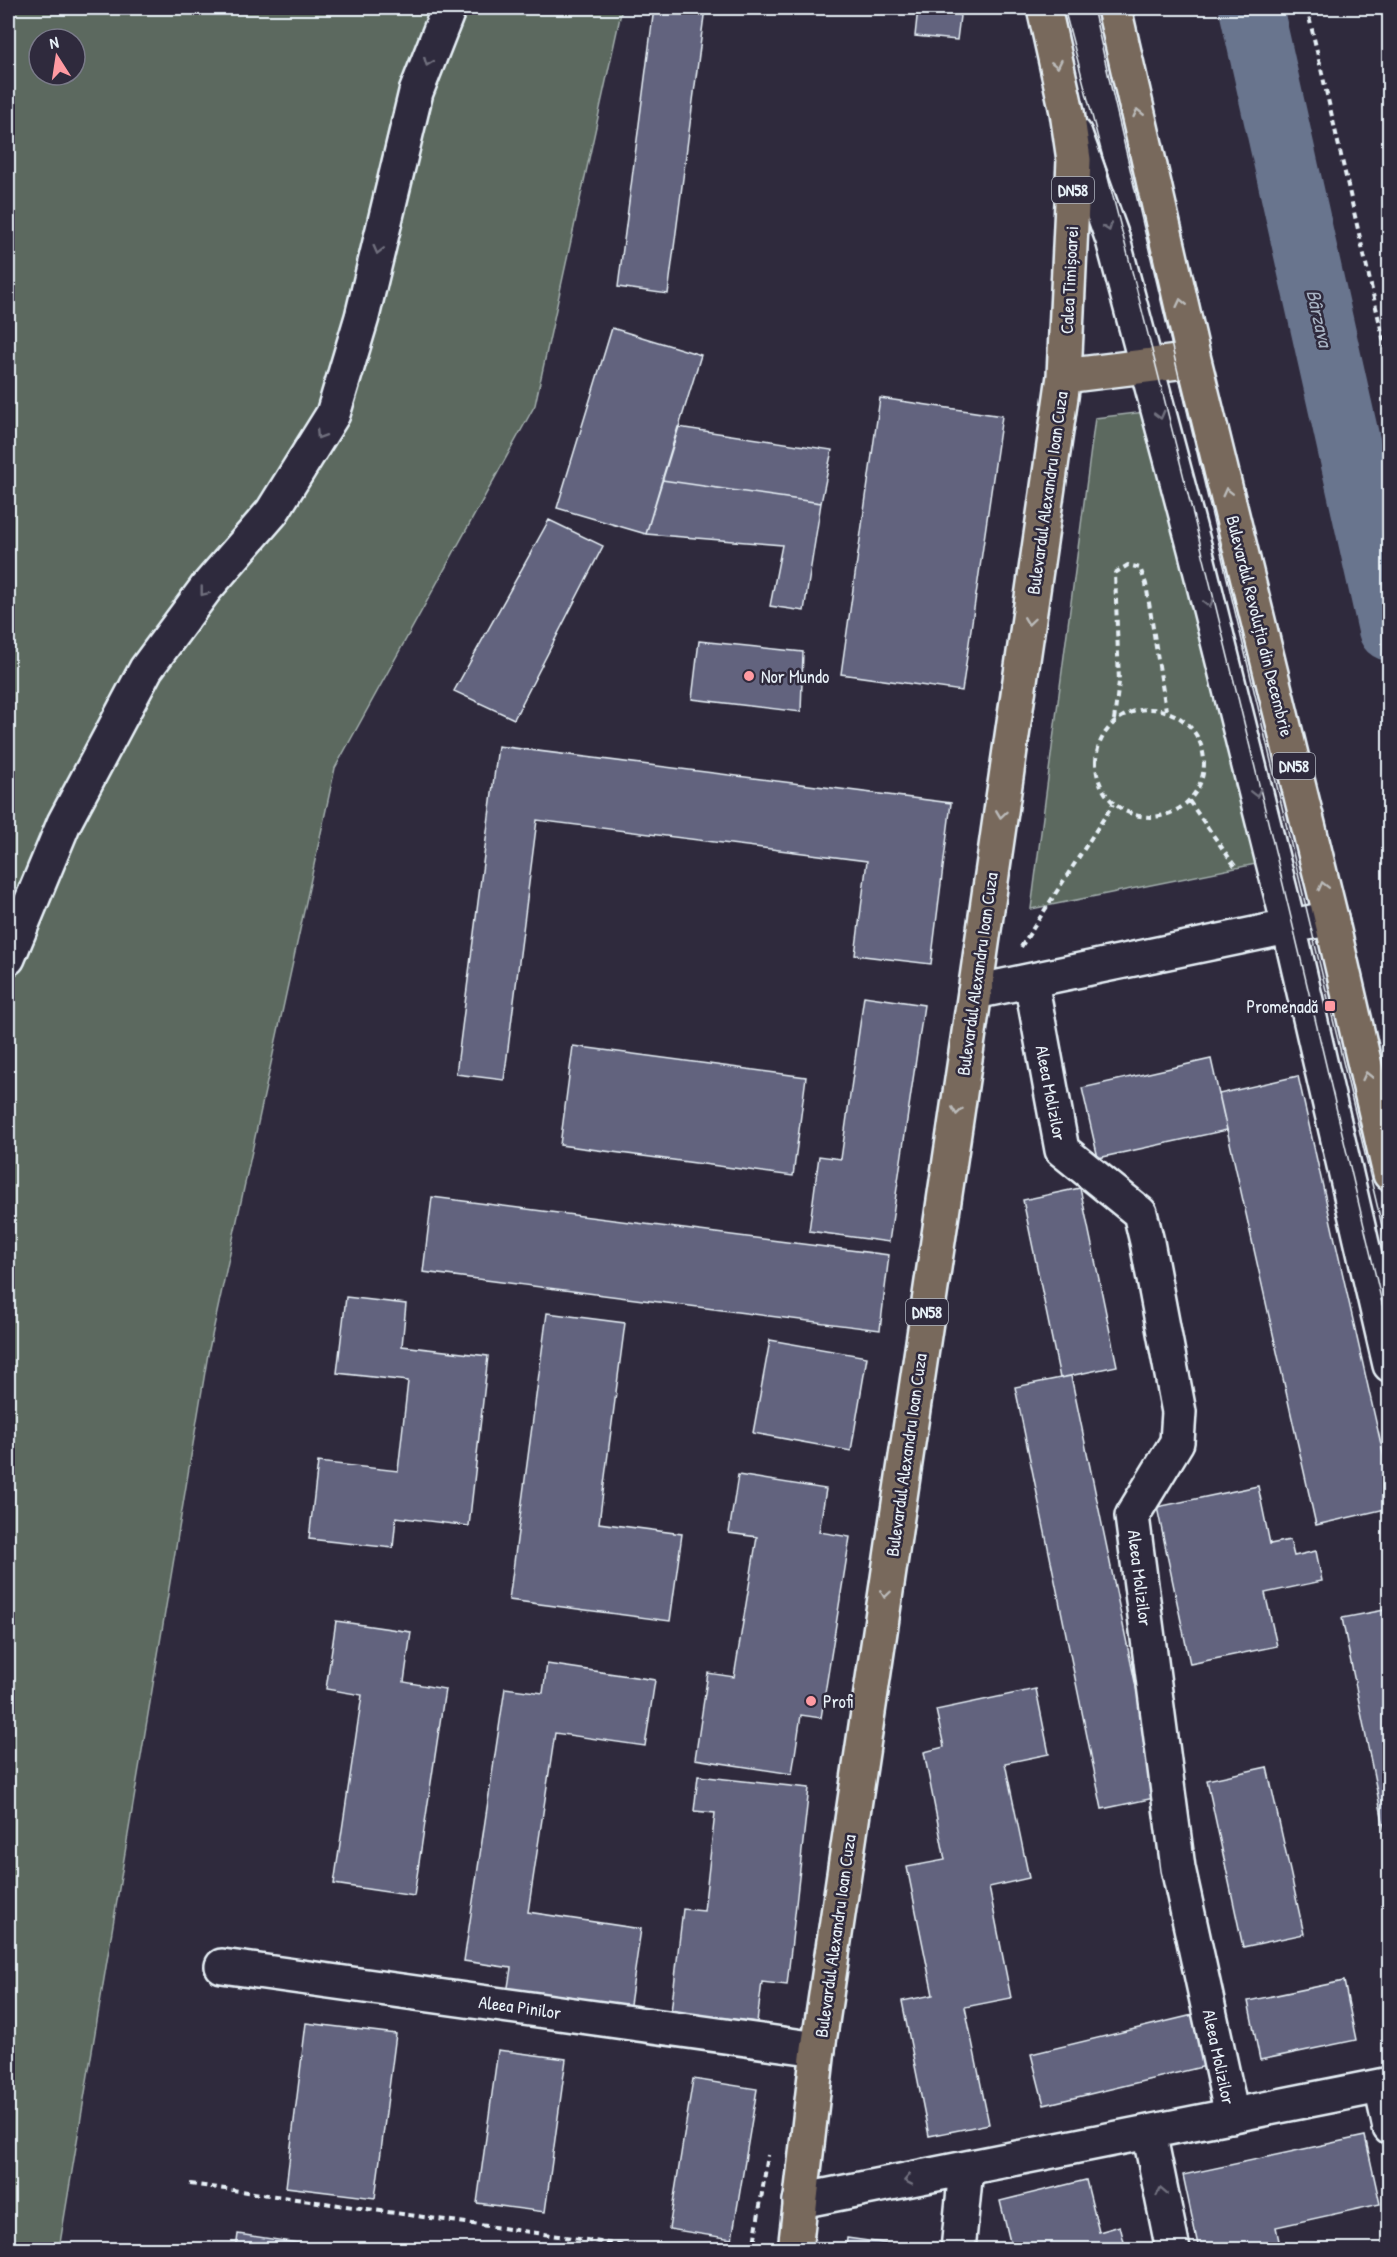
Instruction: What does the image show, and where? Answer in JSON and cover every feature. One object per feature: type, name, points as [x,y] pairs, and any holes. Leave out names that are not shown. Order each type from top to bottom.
[{"type":"main road","name":"Calea Timișoarei","points":[[1044,8],[1067,112],[1074,160],[1064,376]]},
{"type":"main road","name":"DN58","points":[[1114,8],[1194,360]]},
{"type":"main road","points":[[1064,376],[1194,360]]},
{"type":"main road","name":"Bulevardul Revoluția din Decembrie","points":[[1194,360],[1331,918],[1389,1174]]},
{"type":"main road","name":"Bulevardul Alexandru Ioan Cuza","points":[[795,2250],[818,2049],[985,990],[1064,376]]},
{"type":"street","points":[[8,958],[64,823],[146,669],[206,588],[272,512],[333,414],[362,317],[416,92],[449,8]]},
{"type":"street","points":[[1067,112],[1113,240],[1198,560],[1289,927],[1389,1365]]},
{"type":"street","points":[[985,990],[1331,918]]},
{"type":"street","name":"Aleea Molizilor","points":[[1030,981],[1062,1150],[1140,1214],[1179,1412],[1177,1442],[1132,1516],[1178,1868],[1232,2116]]},
{"type":"street","name":"Aleea Pinilor","points":[[222,1966],[818,2049]]},
{"type":"street","points":[[1385,2085],[1389,2128]]},
{"type":"street","name":"Aleea Molizilor","points":[[801,2201],[1385,2085]]},
{"type":"street","points":[[1149,2132],[1173,2250]]},
{"type":"street","points":[[958,2250],[966,2169]]},
{"type":"path","points":[[1307,8],[1389,368]]},
{"type":"path","points":[[1114,721],[1119,682],[1115,573],[1128,565],[1140,568],[1146,584],[1166,710]]},
{"type":"path","points":[[1148,708],[1166,710],[1183,719],[1195,733],[1203,749],[1204,768],[1199,786],[1189,801],[1171,813],[1151,818],[1131,814],[1113,804],[1101,789],[1096,772],[1095,753],[1102,735],[1114,721],[1130,711],[1148,708]]},
{"type":"path","points":[[1189,801],[1244,878]]},
{"type":"path","points":[[985,990],[1113,804]]},
{"type":"path","points":[[190,2184],[657,2250]]},
{"type":"green space","points":[[8,8],[622,8],[535,405],[335,768],[208,1354],[59,2249],[8,2250]]},
{"type":"green space","points":[[1145,412],[1266,862],[1031,909],[1095,418]]},
{"type":"building","points":[[654,8],[705,8],[668,294],[618,287]]},
{"type":"building","points":[[918,8],[961,8],[957,40],[915,36]]},
{"type":"building","points":[[612,328],[701,355],[646,534],[557,508]]},
{"type":"building","points":[[880,398],[1002,416],[962,691],[841,674]]},
{"type":"building","points":[[678,427],[832,450],[821,503],[662,480]]},
{"type":"building","points":[[662,480],[821,503],[804,611],[770,606],[782,545],[646,534]]},
{"type":"building","points":[[549,520],[603,546],[514,719],[454,691]]},
{"type":"building","name":"Nor Mundo","points":[[699,641],[803,652],[801,712],[692,699]]},
{"type":"building","points":[[498,746],[951,803],[931,964],[855,955],[867,861],[537,820],[504,1080],[456,1074]]},
{"type":"building","points":[[864,996],[924,1005],[889,1242],[809,1231],[819,1156],[841,1159]]},
{"type":"building","points":[[573,1046],[806,1077],[793,1176],[560,1145]]},
{"type":"building","points":[[1211,1059],[1227,1130],[1098,1158],[1082,1088]]},
{"type":"building","points":[[1298,1076],[1390,1484],[1390,1508],[1316,1525],[1219,1094]]},
{"type":"building","points":[[1080,1188],[1117,1366],[1060,1378],[1023,1200]]},
{"type":"building","points":[[432,1197],[889,1255],[880,1330],[423,1272]]},
{"type":"building","points":[[346,1297],[406,1304],[402,1346],[488,1356],[469,1526],[396,1517],[393,1548],[309,1539],[318,1462],[398,1471],[408,1381],[337,1373]]},
{"type":"building","points":[[547,1313],[625,1323],[599,1523],[682,1534],[670,1621],[509,1600]]},
{"type":"building","points":[[770,1340],[867,1357],[851,1451],[753,1433]]},
{"type":"building","points":[[1071,1376],[1159,1797],[1102,1809],[1015,1387]]},
{"type":"building","points":[[738,1475],[826,1489],[819,1532],[850,1537],[821,1718],[801,1715],[792,1774],[695,1759],[708,1673],[734,1677],[757,1537],[729,1533]]},
{"type":"building","points":[[1258,1486],[1270,1544],[1290,1540],[1294,1556],[1316,1551],[1322,1581],[1265,1593],[1277,1646],[1190,1664],[1157,1507]]},
{"type":"building","points":[[1390,1609],[1390,1856],[1342,1618]]},
{"type":"building","points":[[336,1621],[411,1632],[404,1682],[445,1689],[414,1896],[334,1884],[362,1695],[326,1689]]},
{"type":"building","points":[[547,1664],[655,1680],[645,1746],[555,1733],[528,1912],[641,1929],[628,2018],[506,2000],[511,1968],[464,1961],[505,1688],[543,1693]]},
{"type":"building","points":[[1036,1689],[1049,1754],[1005,1763],[1029,1878],[989,1887],[1011,1998],[965,2007],[989,2124],[929,2136],[902,2001],[933,1995],[907,1867],[945,1860],[924,1752],[944,1747],[936,1710]]},
{"type":"building","points":[[1267,1767],[1304,1934],[1243,1947],[1207,1780]]},
{"type":"building","points":[[698,1776],[809,1788],[787,1985],[762,1982],[757,2022],[671,2012],[683,1909],[704,1911],[715,1813],[694,1811]]},
{"type":"building","points":[[1344,1981],[1356,2040],[1260,2060],[1248,2001]]},
{"type":"building","points":[[1193,2015],[1206,2066],[1044,2105],[1031,2054]]},
{"type":"building","points":[[306,2023],[396,2034],[375,2198],[286,2187]]},
{"type":"building","points":[[498,2050],[566,2059],[545,2212],[477,2203]]},
{"type":"building","points":[[693,2079],[757,2089],[732,2239],[669,2229]]},
{"type":"building","points":[[1365,2136],[1380,2204],[1276,2227],[1281,2250],[1199,2250],[1183,2175]]},
{"type":"building","points":[[1086,2180],[1099,2232],[1120,2226],[1126,2250],[1012,2250],[1000,2201]]},
{"type":"building","points":[[238,2234],[318,2246],[317,2250],[236,2250]]},
{"type":"building","points":[[847,2238],[933,2250],[846,2250]]},
{"type":"building","points":[[428,2246],[451,2250],[428,2250]]},
{"type":"waterway","name":"Bârzava","points":[[1251,8],[1390,629]]},
{"type":"tram line","points":[[1064,8],[1232,671],[1390,1337]]},
{"type":"tram line","points":[[1093,8],[1390,1260]]},
{"type":"place","name":"Nor Mundo","points":[[749,676]]},
{"type":"place","name":"Promenadă","points":[[1330,1006]]},
{"type":"place","name":"Profi","points":[[811,1701]]}]
